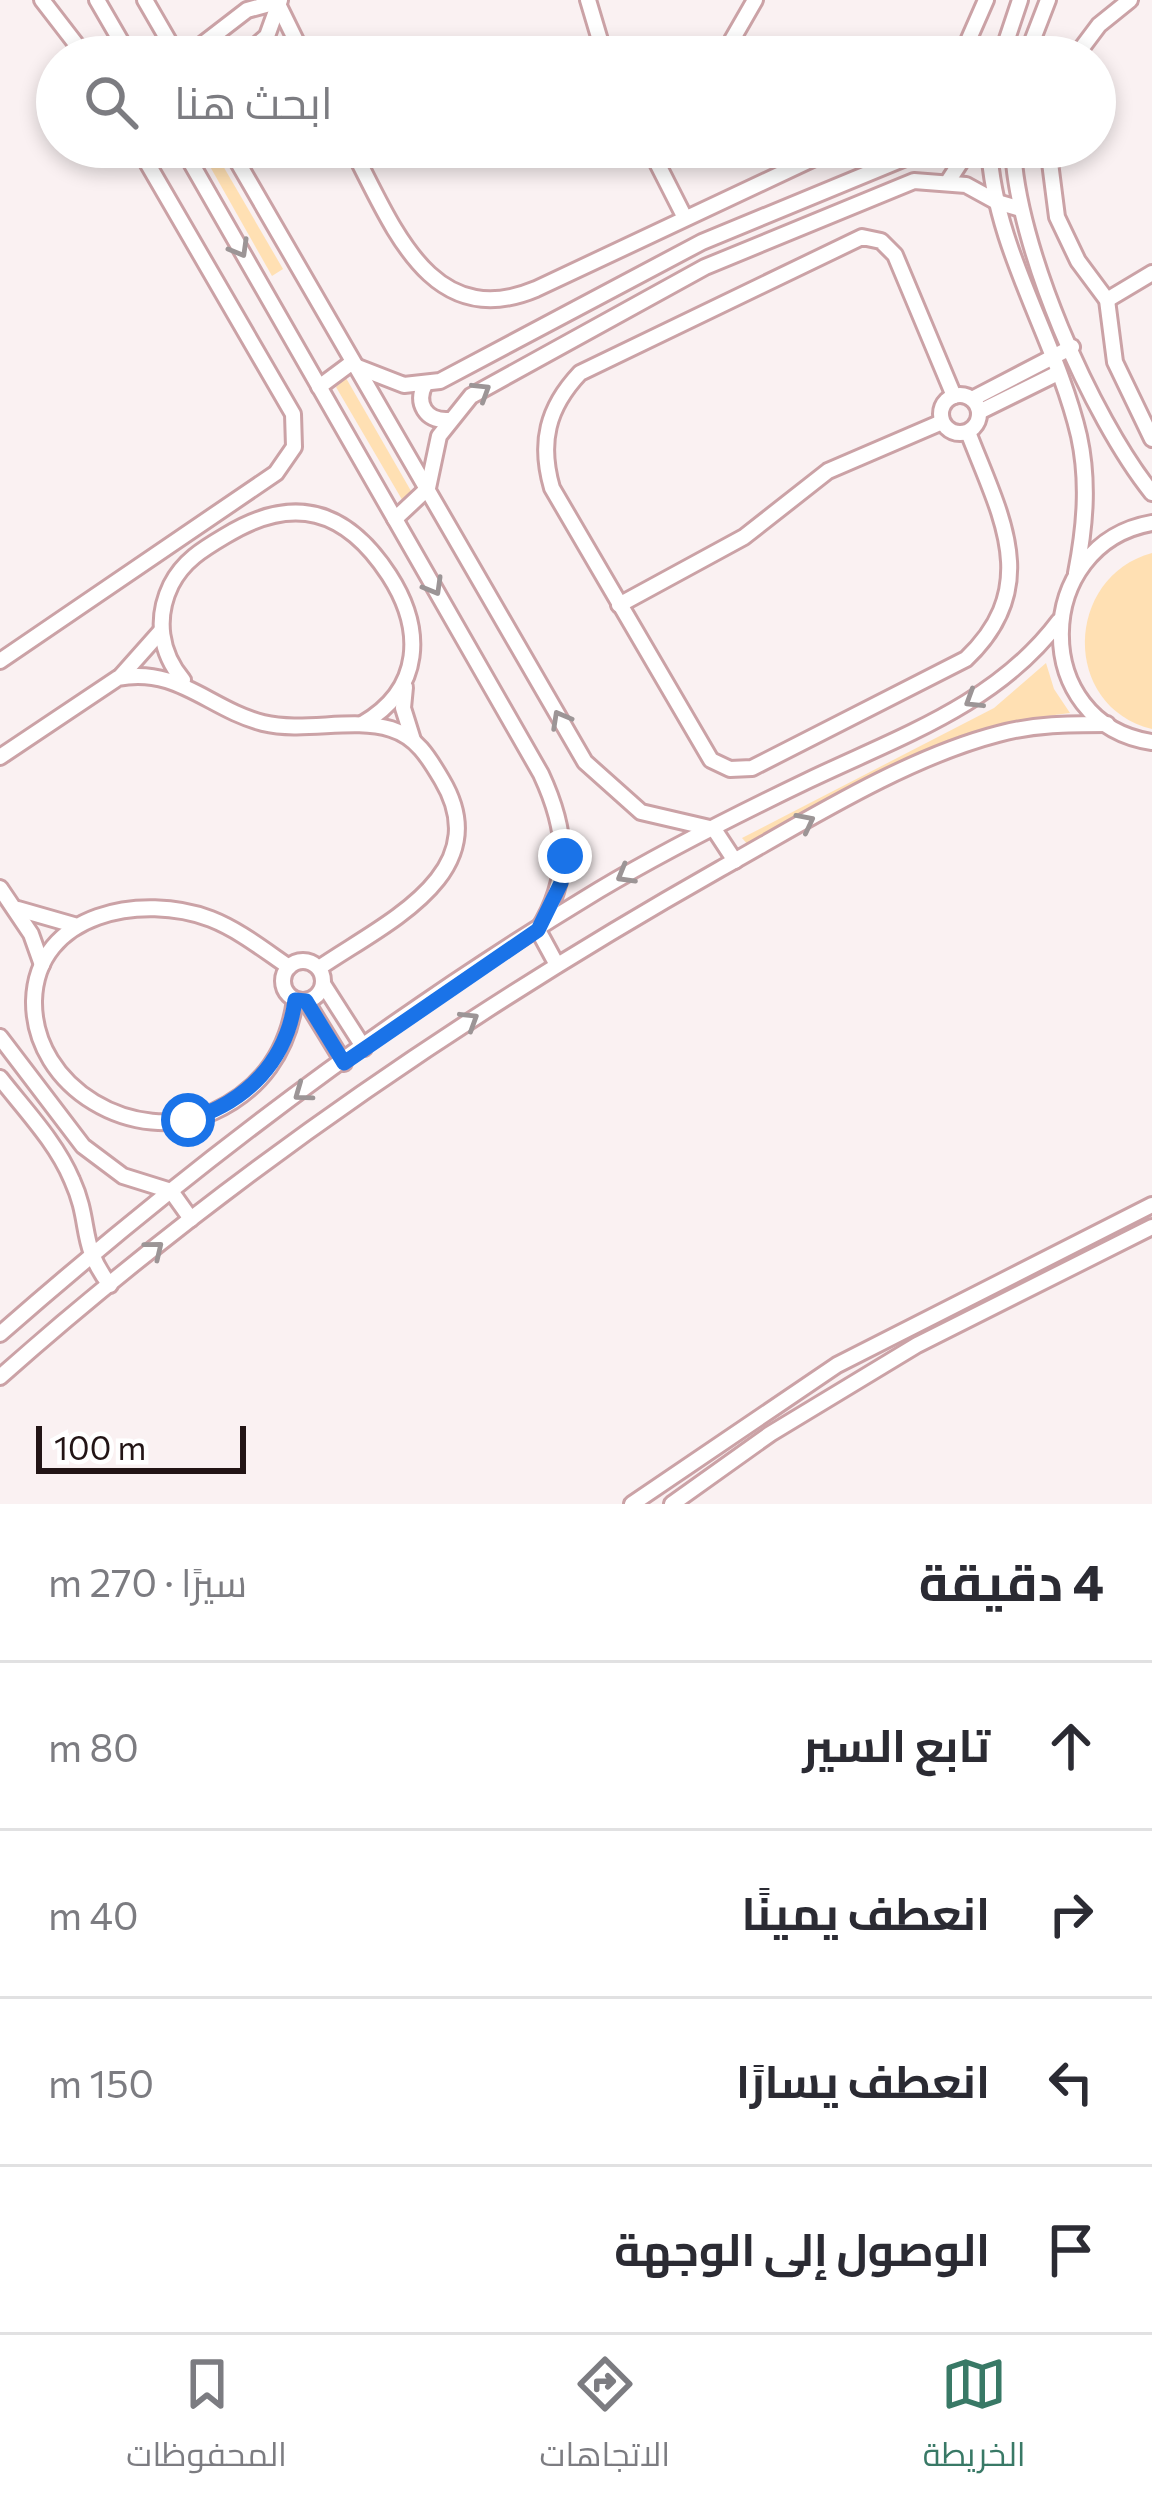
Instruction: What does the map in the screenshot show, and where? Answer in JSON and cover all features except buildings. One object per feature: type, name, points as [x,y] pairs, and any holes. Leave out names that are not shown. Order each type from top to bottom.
[{"type":"street","points":[[42,0],[70,36]]},
{"type":"street","points":[[98,0],[118,36]]},
{"type":"street","points":[[146,0],[169,36]]},
{"type":"street","points":[[588,0],[599,36]]},
{"type":"street","points":[[734,36],[755,0]]},
{"type":"street","points":[[970,36],[986,0]]},
{"type":"street","points":[[1008,36],[1020,0]]},
{"type":"street","points":[[1034,36],[1048,0]]},
{"type":"street","points":[[1091,36],[1130,0]]},
{"type":"street","points":[[211,36],[247,10],[278,1]]},
{"type":"street","points":[[267,36],[278,1]]},
{"type":"street","points":[[278,1],[294,36]]},
{"type":"street","points":[[0,661],[276,473],[294,447],[292,413],[150,168]]},
{"type":"street","points":[[194,168],[554,801],[565,856],[561,883],[538,930]]},
{"type":"street","points":[[242,168],[350,364],[593,772],[641,812],[714,829],[735,861]]},
{"type":"street","points":[[364,168],[422,270],[467,297],[519,296],[791,168]]},
{"type":"street","points":[[660,168],[684,216]]},
{"type":"street","points":[[350,364],[384,380],[425,384],[454,375],[702,242],[881,168]]},
{"type":"street","points":[[949,181],[957,168]]},
{"type":"street","points":[[0,1334],[171,1191],[364,1048],[538,930],[622,877],[957,710],[1019,666],[1059,621],[1076,573],[1085,486],[1067,401],[997,202],[992,168]]},
{"type":"street","points":[[1016,168],[1022,208],[1089,391],[1106,428],[1152,493]]},
{"type":"street","points":[[1049,168],[1066,242],[1108,300],[1115,362],[1152,439]]},
{"type":"street","points":[[395,519],[428,488],[433,454],[448,420],[471,396],[705,267],[914,182],[949,181],[1022,208]]},
{"type":"street","points":[[1058,374],[976,406],[954,396],[895,255],[881,242],[862,237],[580,374],[554,406],[544,447],[546,468],[552,488],[704,751],[730,769],[752,768],[966,659],[994,627],[1009,587],[1009,544],[968,432],[976,406],[1072,347]]},
{"type":"street","points":[[1108,300],[1152,273]]},
{"type":"street","points":[[319,387],[350,364]]},
{"type":"street","points":[[425,384],[420,397],[424,410],[434,419],[448,420]]},
{"type":"street","points":[[1067,401],[1089,391]]},
{"type":"street","points":[[954,396],[943,406],[942,422],[953,433],[968,432]]},
{"type":"street","points":[[619,605],[744,537],[828,471],[942,422]]},
{"type":"street","points":[[0,758],[143,656],[161,631],[174,578],[197,553],[267,515],[320,516],[366,540],[405,600],[415,640],[403,708],[413,740],[456,810],[452,862],[431,891],[319,968]]},
{"type":"street","points":[[1076,573],[1104,543],[1152,524]]},
{"type":"street","points":[[1059,621],[1069,680],[1106,724]]},
{"type":"street","points":[[161,631],[169,658],[185,683]]},
{"type":"street","points":[[118,678],[152,674],[185,683],[228,710],[266,724],[377,726],[413,740]]},
{"type":"street","points":[[358,727],[386,708],[406,681]]},
{"type":"street","points":[[0,1377],[191,1219],[408,1059],[735,861],[965,744],[1034,727],[1106,724],[1152,742]]},
{"type":"street","points":[[0,888],[31,934],[42,965],[35,1019],[49,1054],[86,1099],[135,1122],[188,1120],[244,1093],[280,1054],[301,1000],[323,984]]},
{"type":"street","points":[[13,907],[74,926]]},
{"type":"street","points":[[42,965],[74,926],[123,910],[191,913],[227,926],[289,967]]},
{"type":"street","points":[[538,930],[557,965]]},
{"type":"street","points":[[319,968],[304,961],[289,967],[283,982],[344,1063]]},
{"type":"street","points":[[319,968],[323,984],[364,1048]]},
{"type":"street","points":[[0,1037],[83,1146],[123,1176],[171,1191],[191,1219]]},
{"type":"street","points":[[0,1078],[68,1170],[82,1206],[88,1257],[110,1285]]},
{"type":"street","points":[[632,1504],[836,1365],[1152,1205]]},
{"type":"street","points":[[672,1504],[770,1434],[917,1345],[1152,1227]]},
{"type":"shaded area","points":[[211,168],[224,168],[283,269],[272,276]]},
{"type":"shaded area","points":[[346,378],[411,491],[404,503],[336,387]]},
{"type":"shaded area","points":[[1152,553],[1152,729],[1122,716],[1101,696],[1089,670],[1085,642],[1089,613],[1102,588],[1123,567]]},
{"type":"shaded area","points":[[1046,663],[1054,689],[1070,713],[1028,720],[945,747],[749,846],[742,838],[994,708]]},
{"type":"route","points":[[188,1120],[224,1106],[265,1074],[280,1054],[295,1000],[306,1001],[344,1063],[538,930],[561,883],[565,856]]}]
